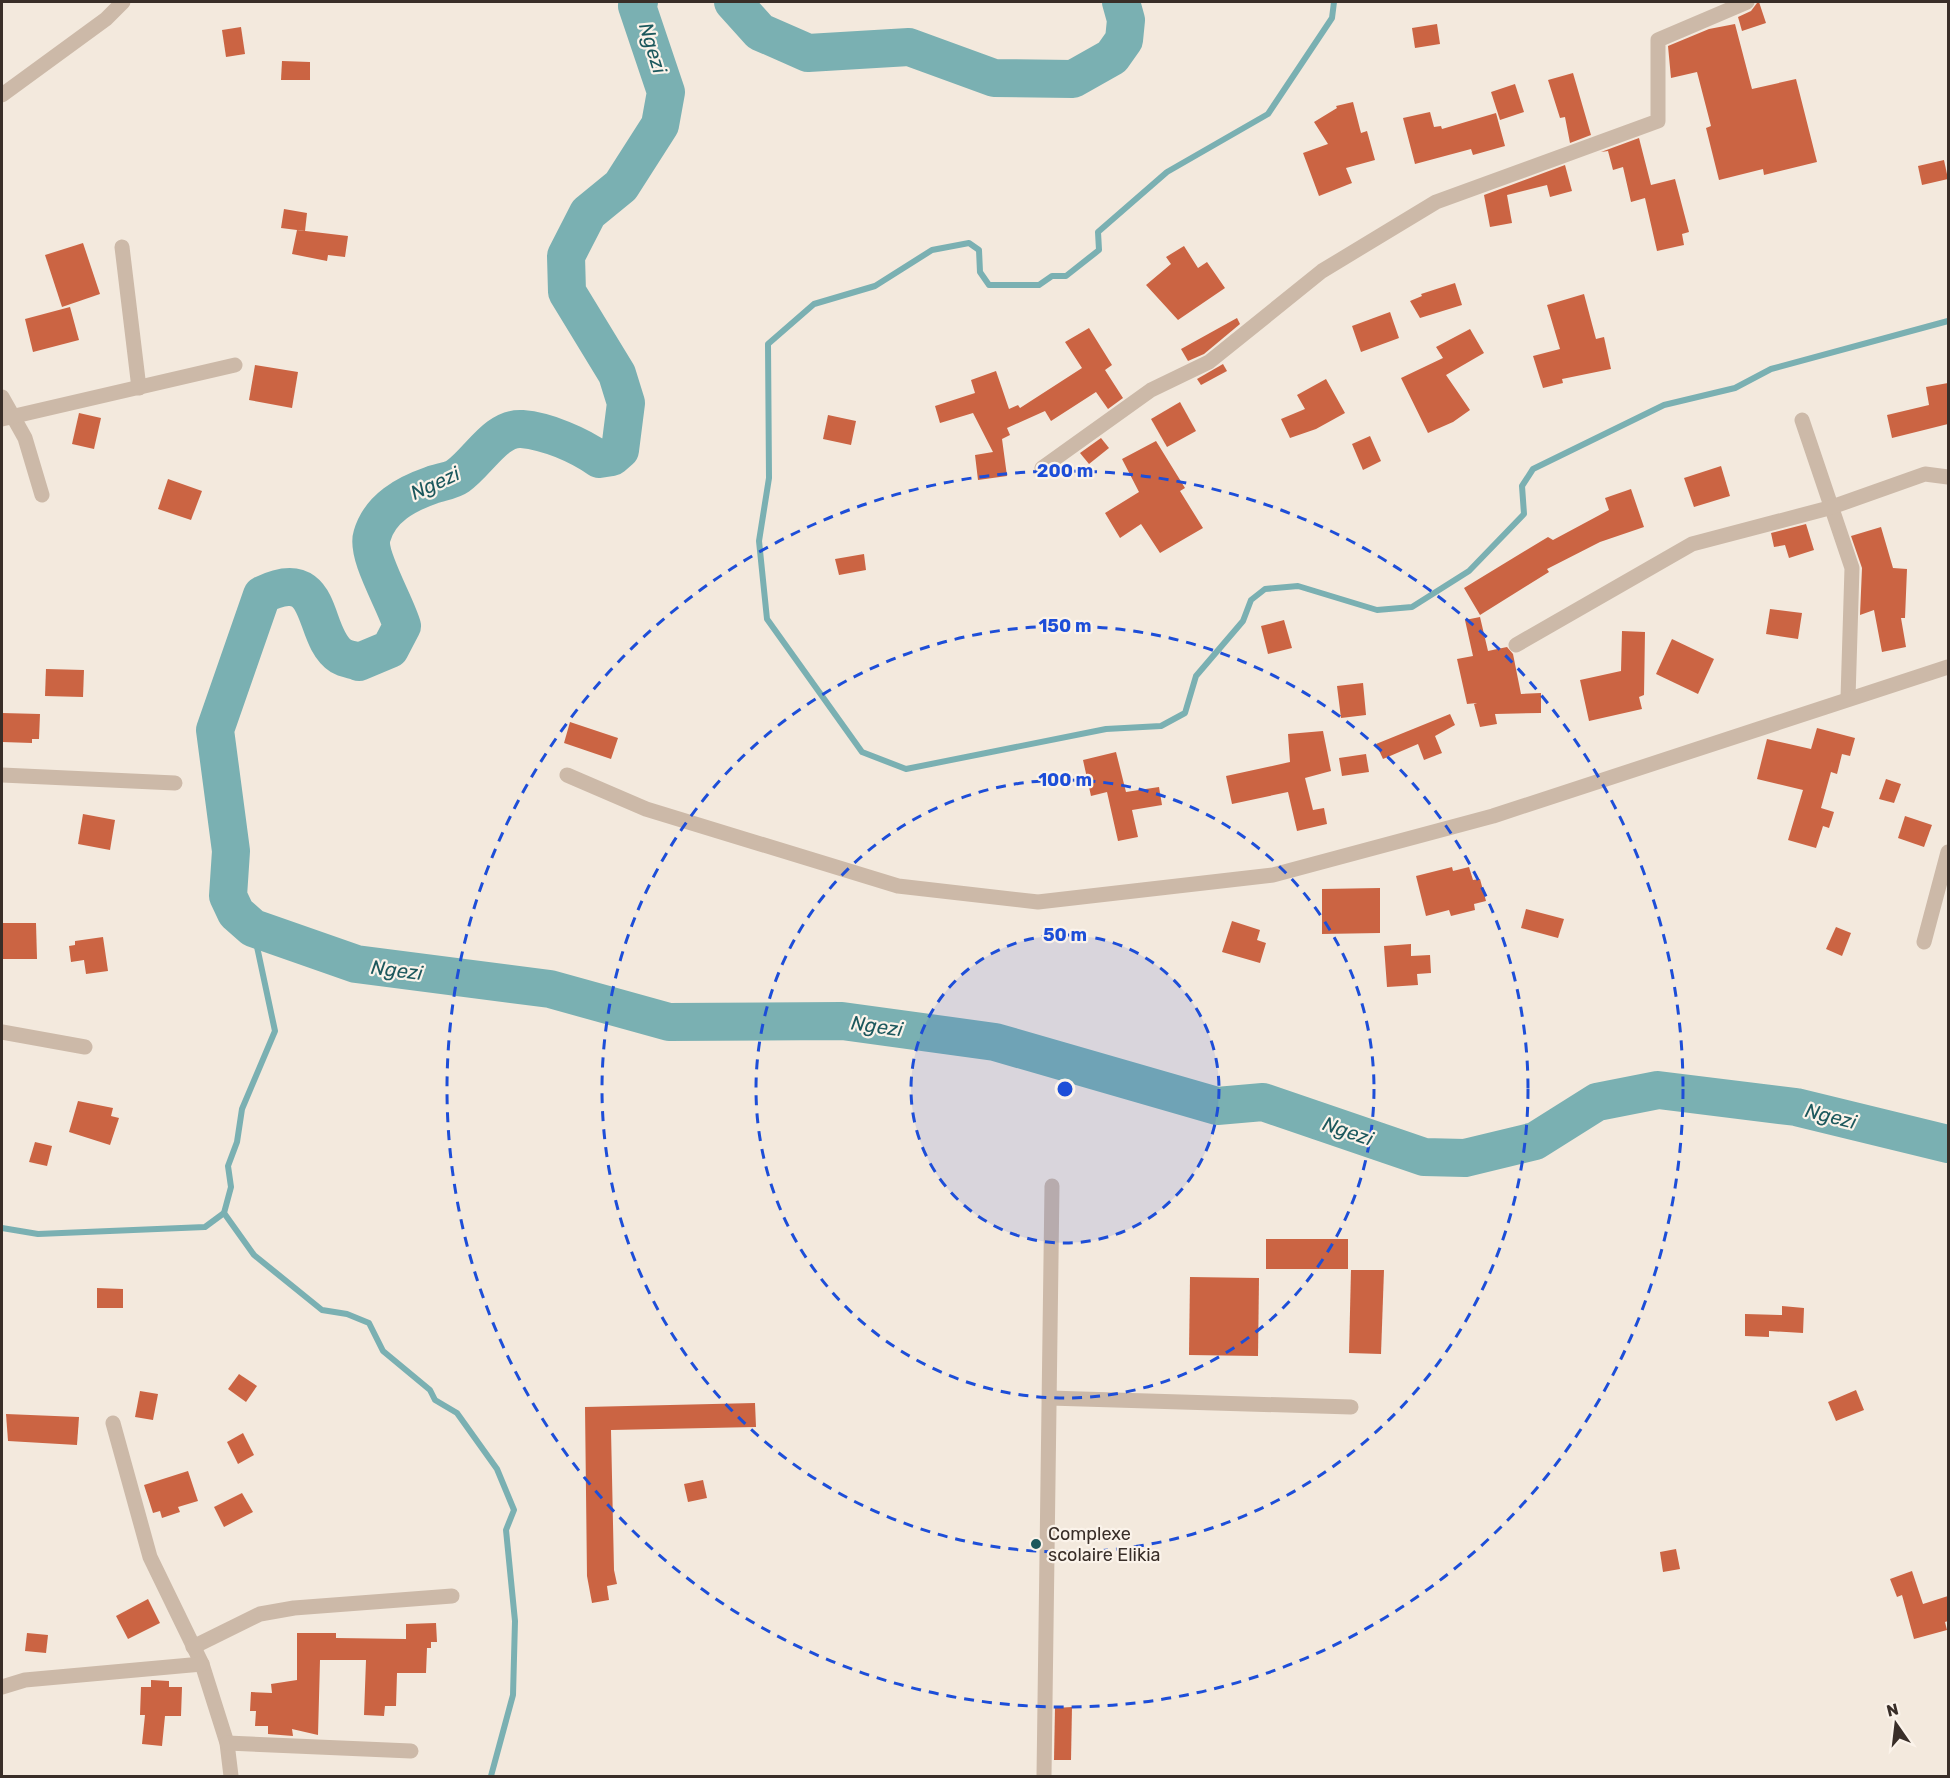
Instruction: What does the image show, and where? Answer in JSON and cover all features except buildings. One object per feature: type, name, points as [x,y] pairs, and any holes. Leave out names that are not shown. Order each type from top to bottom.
[{"type":"street","points":[[2,95],[106,19],[123,2]]},
{"type":"street","points":[[1042,468],[1151,390],[1209,362],[1322,271],[1436,202],[1658,122],[1658,40],[1747,2]]},
{"type":"street","points":[[122,247],[139,388]]},
{"type":"street","points":[[6,417],[235,365]]},
{"type":"street","points":[[2,397],[6,417],[25,438],[42,495]]},
{"type":"street","points":[[1802,420],[1829,508],[1852,568],[1848,698]]},
{"type":"street","points":[[1516,645],[1692,544],[1829,508],[1925,474],[1948,477]]},
{"type":"street","points":[[567,775],[646,809],[898,886],[1038,902],[1273,875],[1493,816],[1948,666]]},
{"type":"street","points":[[2,775],[175,783]]},
{"type":"street","points":[[1924,942],[1948,852]]},
{"type":"street","points":[[2,1032],[85,1047]]},
{"type":"street","points":[[1044,1776],[1052,1186]]},
{"type":"street","points":[[1049,1398],[1351,1407]]},
{"type":"street","points":[[113,1423],[150,1557],[202,1664],[227,1743],[231,1776]]},
{"type":"street","points":[[193,1647],[260,1614],[294,1608],[452,1596]]},
{"type":"street","points":[[2,1687],[25,1680],[202,1664]]},
{"type":"street","points":[[227,1743],[411,1751]]},
{"type":"waterway","name":"Ngezi","points":[[639,2],[637,6],[666,92],[660,125],[621,186],[588,213],[566,256],[567,292],[617,374],[626,403],[620,450],[612,457],[599,459],[552,436],[532,430],[513,430],[496,439],[458,476],[422,489],[395,503],[381,517],[372,536],[371,544],[377,567],[402,626],[390,649],[359,662],[341,656],[331,646],[314,606],[307,595],[297,588],[283,588],[262,595],[215,730],[231,851],[228,896],[236,913],[253,928],[356,964],[550,989],[669,1022],[842,1021],[995,1042],[1217,1106],[1263,1102],[1424,1157],[1465,1158],[1535,1141],[1597,1102],[1658,1090],[1796,1107],[1948,1144]]},
{"type":"waterway","name":"Ngezi","points":[[733,2],[760,32],[808,53],[909,47],[994,78],[1073,79],[1112,57],[1124,40],[1126,20],[1121,2]]},
{"type":"waterway","points":[[1334,2],[1332,18],[1268,114],[1167,172],[1098,232],[1099,250],[1066,276],[1052,276],[1039,285],[989,285],[980,272],[979,250],[969,243],[932,250],[875,286],[814,304],[768,344],[769,478],[759,541],[767,619],[862,752],[906,769],[1106,729],[1161,726],[1185,713],[1196,676],[1243,621],[1251,600],[1265,589],[1298,586],[1377,610],[1412,607],[1469,571],[1524,514],[1522,486],[1533,469],[1664,405],[1735,388],[1771,369],[1948,321]]},
{"type":"waterway","points":[[253,928],[275,1031],[242,1109],[237,1142],[228,1166],[231,1187],[224,1213],[254,1255],[322,1310],[347,1314],[369,1323],[383,1351],[430,1390],[435,1400],[457,1413],[497,1469],[514,1510],[506,1530],[515,1621],[513,1695],[491,1776]]},
{"type":"waterway","points":[[2,1228],[38,1234],[205,1227],[224,1213]]},
{"type":"place","name":"Complexe scolaire Elikia","points":[[1036,1544]]}]
